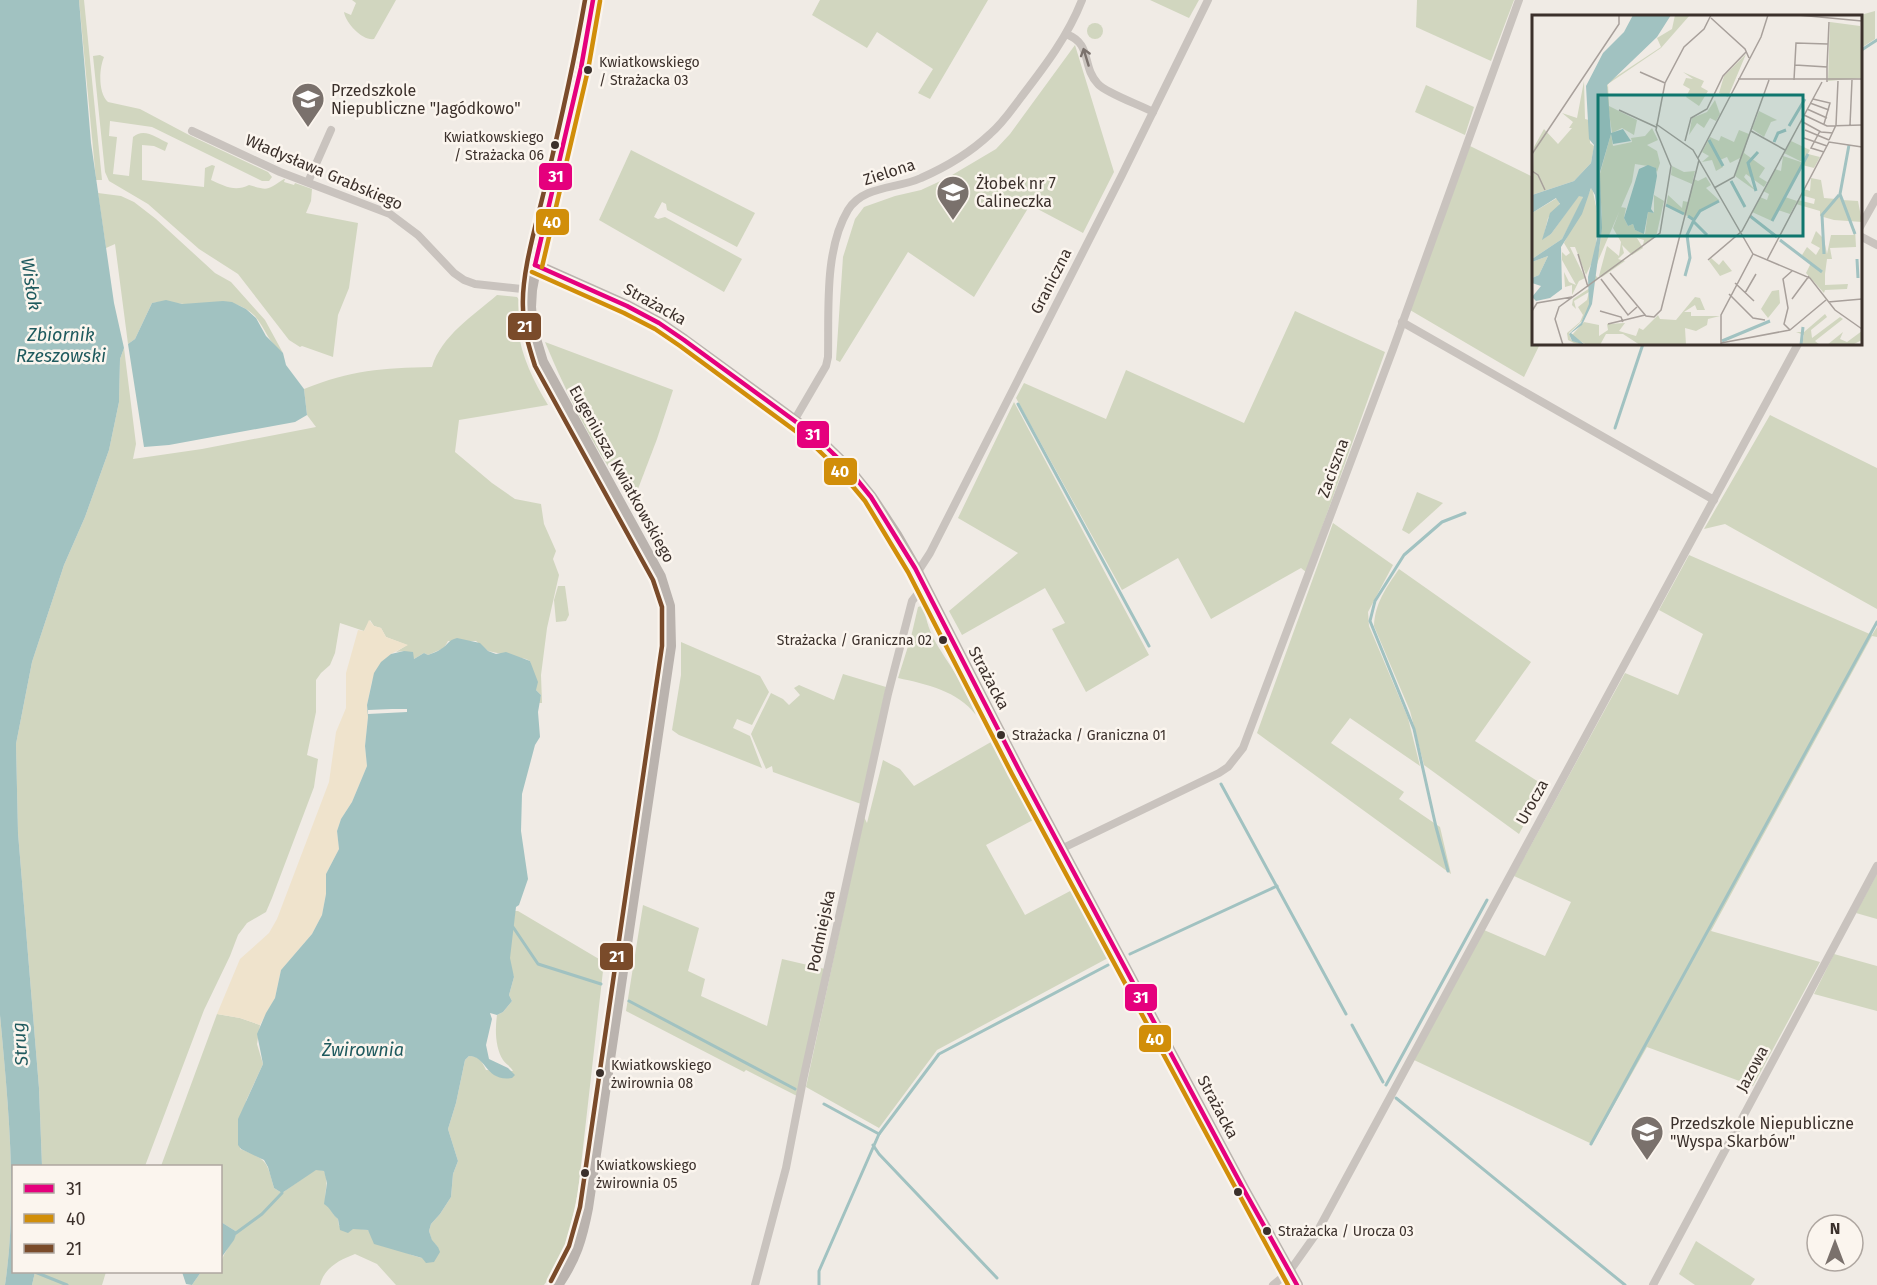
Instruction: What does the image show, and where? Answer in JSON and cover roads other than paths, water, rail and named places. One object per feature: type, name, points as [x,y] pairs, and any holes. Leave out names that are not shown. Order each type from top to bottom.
[{"type":"street","name":"Eugeniusza Kwiatkowskiego","points":[[557,1285],[574,1258],[587,1208],[667,672],[670,629],[669,606],[660,577],[539,357],[530,317],[535,265],[581,68],[593,0]]},
{"type":"street","name":"Zielona","points":[[795,419],[826,366],[830,278],[836,243],[849,208],[868,193],[919,179],[979,144],[1002,122],[1066,34],[1082,0]]},
{"type":"street","name":"Graniczna","points":[[917,573],[930,553],[1208,0]]},
{"type":"street","name":"Zaciszna","points":[[1061,849],[1219,773],[1228,767],[1243,748],[1310,574],[1519,0]]},
{"type":"street","points":[[1066,34],[1077,38],[1082,44],[1092,76],[1100,86],[1153,112]]},
{"type":"street","points":[[308,182],[331,130]]},
{"type":"street","name":"Władysława Grabskiego","points":[[192,131],[280,172],[390,214],[418,236],[453,273],[464,280],[475,284],[531,290]]},
{"type":"street","points":[[1862,223],[1877,196]]},
{"type":"street","points":[[1862,237],[1877,245]]},
{"type":"street","name":"Strażacka","points":[[535,265],[627,306],[659,323],[795,419],[833,453],[864,488],[896,535],[917,573],[1061,849],[1297,1285]]},
{"type":"street","points":[[1402,322],[1714,500]]},
{"type":"street","name":"Urocza","points":[[1289,1272],[1316,1234],[1797,345]]},
{"type":"street","name":"Podmiejska","points":[[755,1285],[786,1168],[803,1080],[888,694],[912,601],[923,587]]},
{"type":"street","name":"Jazowa","points":[[1653,1285],[1877,866]]},
{"type":"street","points":[[1273,1285],[1289,1272]]},
{"type":"water","name":"Zbiornik Rzeszowski","points":[[0,0],[79,0],[91,143],[114,303],[124,348],[120,359],[119,402],[109,450],[85,517],[64,565],[32,662],[16,744],[18,833],[39,1088],[42,1165],[12,1165],[12,1273],[35,1273],[32,1285],[5,1285],[9,1252],[11,1184],[9,1116],[0,1015]]},
{"type":"water","points":[[166,300],[182,304],[232,302],[246,309],[256,318],[266,336],[283,353],[286,365],[304,389],[307,415],[295,422],[169,445],[144,447],[128,344],[135,339],[152,303]]},
{"type":"water","name":"Żwirownia","points":[[457,638],[480,643],[488,651],[496,654],[506,652],[530,661],[538,682],[536,690],[541,695],[538,712],[540,737],[535,745],[522,794],[521,831],[528,879],[519,905],[516,907],[510,958],[514,977],[509,995],[512,1001],[503,1012],[497,1015],[490,1013],[492,1019],[486,1045],[489,1059],[508,1068],[515,1075],[512,1078],[496,1076],[475,1057],[469,1056],[465,1060],[448,1129],[458,1161],[453,1174],[451,1197],[431,1224],[429,1231],[440,1252],[434,1262],[426,1263],[422,1258],[374,1244],[368,1230],[353,1229],[348,1233],[340,1230],[338,1219],[324,1204],[327,1183],[324,1171],[316,1170],[282,1193],[274,1188],[264,1160],[241,1149],[238,1145],[238,1119],[263,1064],[257,1034],[275,998],[281,970],[312,934],[322,915],[326,894],[326,874],[339,849],[337,831],[367,766],[365,746],[367,705],[374,673],[381,662],[391,654],[404,651],[413,652],[414,659],[424,653],[428,655],[438,651]]},
{"type":"water","points":[[222,1223],[237,1232],[222,1257]]},
{"type":"water","points":[[182,1273],[200,1273],[192,1285],[186,1284]]},
{"type":"waterway","points":[[1862,50],[1877,40]]},
{"type":"waterway","points":[[1615,428],[1643,345]]},
{"type":"waterway","points":[[1018,404],[1149,646]]},
{"type":"waterway","points":[[1448,871],[1414,729],[1370,621],[1375,601],[1404,555],[1442,522],[1465,513]]},
{"type":"waterway","points":[[1591,1144],[1877,622]]},
{"type":"waterway","points":[[1221,784],[1346,1014]]},
{"type":"waterway","points":[[1130,954],[1277,886]]},
{"type":"waterway","points":[[1386,1085],[1487,900]]},
{"type":"waterway","points":[[513,927],[538,964],[601,984]]},
{"type":"waterway","points":[[879,1134],[939,1054],[1108,965]]},
{"type":"waterway","points":[[629,1001],[795,1089]]},
{"type":"waterway","points":[[1352,1025],[1383,1082]]},
{"type":"waterway","points":[[1396,1098],[1625,1285]]},
{"type":"waterway","points":[[819,1285],[819,1271],[879,1134],[824,1104]]},
{"type":"waterway","points":[[873,1145],[997,1278]]},
{"type":"waterway","points":[[236,1233],[262,1214],[282,1193]]},
{"type":"waterway","points":[[37,1273],[67,1285]]},
{"type":"place","name":"Kwiatkowskiego / Strażacka 03","points":[[588,70]]},
{"type":"place","name":"Przedszkole Niepubliczne \"Jagódkowo\"","points":[[308,128]]},
{"type":"place","name":"Kwiatkowskiego / Strażacka 06","points":[[555,145]]},
{"type":"place","name":"Żłobek nr 7 Calineczka","points":[[953,221]]},
{"type":"place","name":"Strażacka / Graniczna 02","points":[[943,640]]},
{"type":"place","name":"Strażacka / Graniczna 01","points":[[1001,735]]},
{"type":"place","name":"Kwiatkowskiego żwirownia 08","points":[[600,1073]]},
{"type":"place","name":"Przedszkole Niepubliczne \"Wyspa Skarbów\"","points":[[1647,1161]]},
{"type":"place","name":"Kwiatkowskiego żwirownia 05","points":[[585,1173]]},
{"type":"place","name":"Strażacka / Urocza 03","points":[[1267,1231]]},
{"type":"water label","name":"Wisłok","points":[[31,284]]},
{"type":"water label","name":"Strug","points":[[20,1044]]}]
